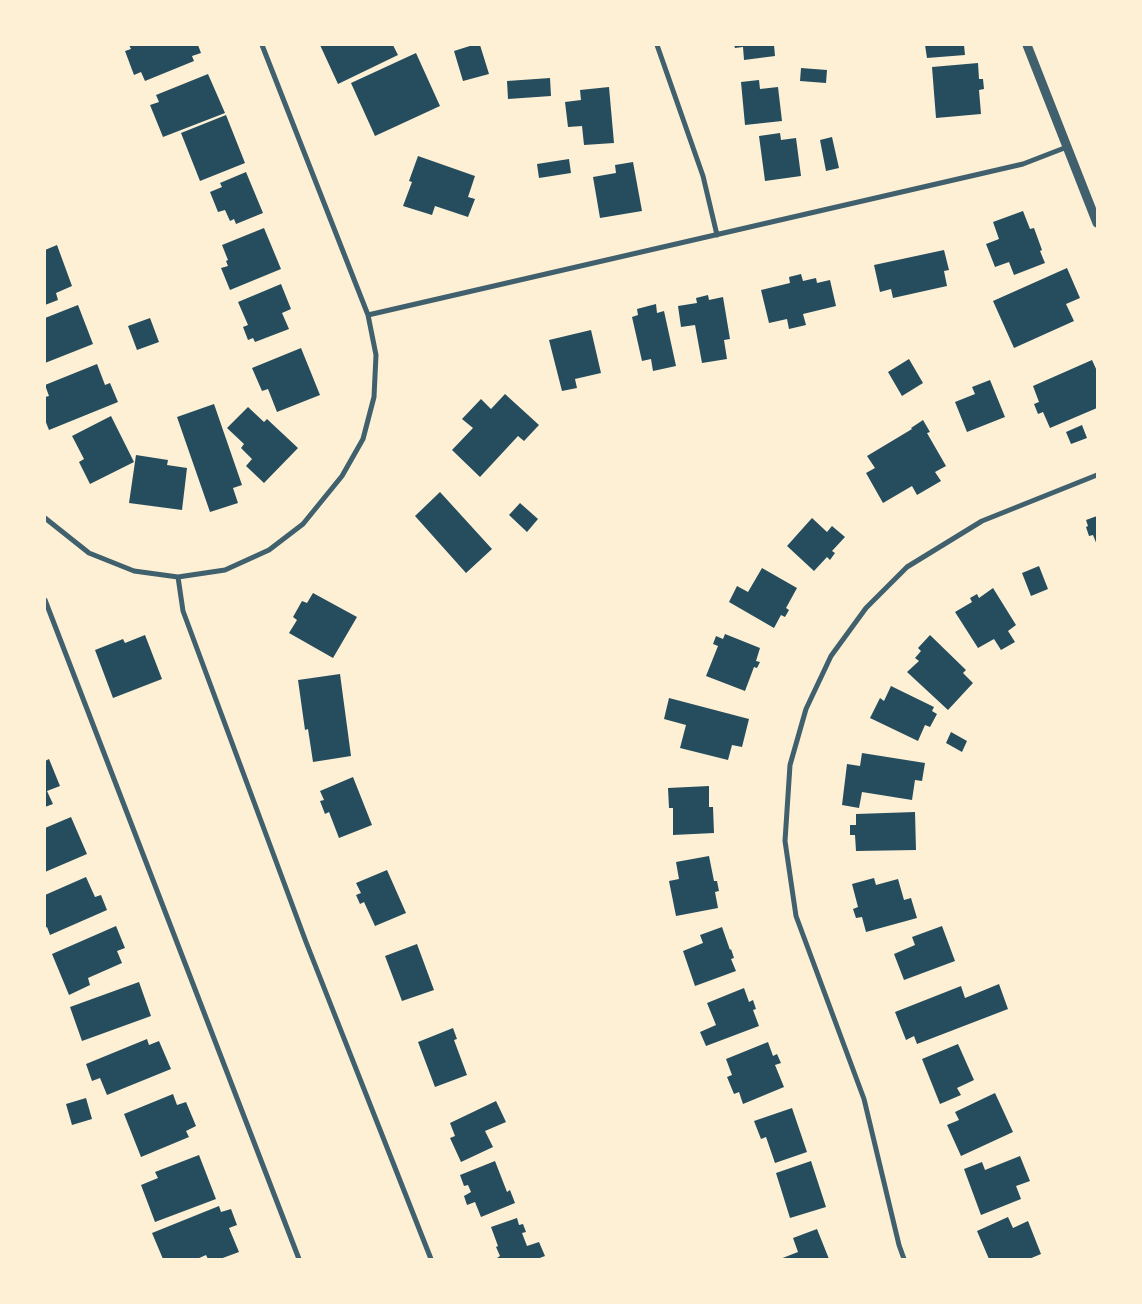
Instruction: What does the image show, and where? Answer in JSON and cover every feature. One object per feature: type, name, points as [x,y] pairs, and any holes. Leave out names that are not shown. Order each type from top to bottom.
[{"type":"street","points":[[45,518],[89,553],[134,571],[178,577],[225,570],[269,550],[303,524],[342,476],[362,439],[374,398],[376,354],[368,315],[262,45]]},
{"type":"street","points":[[657,45],[703,176],[717,235]]},
{"type":"street","points":[[1027,45],[1097,223]]},
{"type":"street","points":[[368,315],[1023,164],[1067,147]]},
{"type":"street","points":[[904,1259],[864,1099],[796,916],[785,841],[790,765],[806,709],[831,656],[866,608],[907,567],[982,520],[1097,475]]},
{"type":"street","points":[[178,577],[186,620],[306,942],[431,1259]]},
{"type":"street","points":[[45,600],[298,1259]]},
{"type":"building","points":[[129,45],[198,45],[201,53],[192,56],[194,61],[145,81],[141,72],[134,75],[125,51],[131,49]]},
{"type":"building","points":[[320,45],[393,45],[398,55],[338,84]]},
{"type":"building","points":[[473,45],[480,45],[489,74],[463,81],[454,51]]},
{"type":"building","points":[[734,45],[774,45],[775,56],[744,60],[743,47],[735,48]]},
{"type":"building","points":[[925,45],[964,45],[965,55],[927,58]]},
{"type":"building","points":[[416,53],[440,106],[375,136],[351,83]]},
{"type":"building","points":[[978,63],[979,79],[983,79],[984,89],[979,90],[981,114],[936,118],[932,67]]},
{"type":"building","points":[[801,68],[827,70],[826,83],[800,81]]},
{"type":"building","points":[[208,74],[225,113],[163,137],[150,105],[159,102],[156,95]]},
{"type":"building","points":[[550,78],[551,96],[508,99],[507,81]]},
{"type":"building","points":[[759,80],[760,89],[778,87],[782,121],[745,125],[741,82]]},
{"type":"building","points":[[609,87],[614,143],[584,145],[582,126],[568,127],[565,102],[581,100],[580,90]]},
{"type":"building","points":[[226,115],[245,163],[200,181],[181,133]]},
{"type":"building","points":[[780,133],[781,140],[796,138],[801,176],[765,181],[759,136]]},
{"type":"building","points":[[832,137],[839,168],[826,171],[820,140]]},
{"type":"building","points":[[418,156],[475,176],[468,197],[475,199],[468,217],[435,206],[432,215],[403,206],[412,182],[409,181]]},
{"type":"building","points":[[569,159],[571,173],[539,178],[537,164]]},
{"type":"building","points":[[633,162],[642,211],[600,218],[593,177],[616,173],[615,165]]},
{"type":"building","points":[[246,172],[263,213],[236,224],[234,219],[230,221],[225,210],[218,212],[210,192],[222,187],[220,183]]},
{"type":"building","points":[[1023,211],[1030,229],[1034,228],[1045,263],[1014,275],[1009,262],[995,267],[986,244],[999,239],[993,222]]},
{"type":"building","points":[[264,228],[281,269],[230,290],[221,268],[228,266],[226,261],[228,260],[222,245]]},
{"type":"building","points":[[57,245],[72,286],[56,293],[58,300],[45,305],[45,250]]},
{"type":"building","points":[[944,250],[949,270],[944,271],[947,286],[893,298],[891,289],[880,292],[874,265]]},
{"type":"building","points":[[1067,268],[1080,298],[1066,304],[1074,321],[1014,348],[993,301]]},
{"type":"building","points":[[801,274],[803,281],[816,278],[817,283],[830,280],[836,306],[803,314],[806,325],[789,329],[787,319],[769,323],[761,290],[790,283],[789,277]]},
{"type":"building","points":[[281,284],[291,309],[282,313],[289,329],[255,342],[253,338],[248,340],[243,327],[248,325],[238,302]]},
{"type":"building","points":[[708,295],[709,300],[723,297],[730,339],[724,340],[727,359],[702,363],[695,325],[681,327],[678,306],[697,303],[696,298]]},
{"type":"building","points":[[656,304],[657,313],[664,311],[676,366],[653,371],[651,359],[642,361],[632,317],[638,315],[637,309]]},
{"type":"building","points":[[78,305],[93,344],[45,363],[45,318]]},
{"type":"building","points":[[150,318],[159,342],[137,350],[128,326]]},
{"type":"building","points":[[591,330],[601,373],[575,379],[577,388],[562,391],[549,340]]},
{"type":"building","points":[[301,348],[320,395],[277,412],[268,389],[262,391],[252,368]]},
{"type":"building","points":[[909,359],[923,383],[902,396],[888,372]]},
{"type":"building","points":[[1092,360],[1097,371],[1097,408],[1050,428],[1043,412],[1038,414],[1034,404],[1039,402],[1033,386]]},
{"type":"building","points":[[97,364],[105,385],[110,383],[118,402],[49,430],[45,420],[45,397],[49,396],[45,385]]},
{"type":"building","points":[[990,380],[1005,417],[967,432],[955,402],[975,394],[972,387]]},
{"type":"building","points":[[505,394],[539,425],[524,441],[518,436],[480,477],[452,450],[473,428],[462,419],[481,399],[491,409]]},
{"type":"building","points":[[214,404],[242,485],[233,488],[238,503],[210,512],[177,417]]},
{"type":"building","points":[[248,407],[264,422],[267,419],[298,448],[264,483],[246,466],[252,459],[241,448],[244,444],[227,428]]},
{"type":"building","points":[[111,416],[134,462],[90,484],[79,462],[84,459],[72,436]]},
{"type":"building","points":[[923,420],[930,432],[927,433],[946,466],[935,472],[941,481],[917,495],[912,486],[883,503],[866,473],[875,468],[867,456],[912,429]]},
{"type":"building","points":[[1082,425],[1087,438],[1071,444],[1066,432]]},
{"type":"building","points":[[136,455],[168,460],[167,465],[187,468],[182,510],[129,503]]},
{"type":"building","points":[[440,492],[492,549],[466,573],[415,516]]},
{"type":"building","points":[[520,503],[538,519],[527,532],[509,515]]},
{"type":"building","points":[[1097,516],[1097,545],[1093,535],[1089,536],[1086,520]]},
{"type":"building","points":[[812,518],[827,532],[832,526],[845,537],[832,551],[835,553],[830,560],[827,557],[814,571],[787,546]]},
{"type":"building","points":[[1039,566],[1048,589],[1031,596],[1022,573]]},
{"type":"building","points":[[762,568],[797,588],[786,608],[789,610],[785,617],[781,615],[774,628],[729,602],[737,586],[748,592]]},
{"type":"building","points":[[993,588],[1016,625],[1008,631],[1015,642],[1001,650],[994,639],[978,648],[955,612],[972,602],[970,598],[977,594],[979,598]]},
{"type":"building","points":[[313,593],[357,617],[333,658],[289,633],[297,620],[293,617],[302,601],[307,603]]},
{"type":"building","points":[[725,634],[760,648],[756,661],[760,662],[757,668],[754,667],[745,691],[706,676],[718,646],[713,644],[716,636],[723,639]]},
{"type":"building","points":[[145,635],[162,679],[113,698],[95,650],[123,639],[125,643]]},
{"type":"building","points":[[930,635],[966,670],[963,673],[973,683],[948,710],[907,672],[919,661],[915,658],[921,651],[918,648]]},
{"type":"building","points":[[340,674],[351,756],[313,762],[308,729],[305,730],[298,680]]},
{"type":"building","points":[[891,686],[934,707],[932,711],[937,714],[930,727],[925,725],[918,741],[870,718],[880,698],[884,701]]},
{"type":"building","points":[[669,698],[749,719],[742,747],[732,745],[728,760],[680,748],[686,725],[664,719]]},
{"type":"building","points":[[951,732],[967,741],[962,752],[946,743]]},
{"type":"building","points":[[862,753],[925,763],[922,781],[915,780],[912,800],[862,792],[859,808],[842,805],[847,764],[860,766]]},
{"type":"building","points":[[49,759],[60,786],[47,791],[53,804],[45,807],[45,761]]},
{"type":"building","points":[[353,777],[372,825],[339,838],[329,812],[325,814],[320,801],[324,800],[320,791]]},
{"type":"building","points":[[709,786],[709,807],[713,807],[714,833],[673,835],[673,808],[669,808],[668,788]]},
{"type":"building","points":[[915,812],[916,850],[856,851],[855,835],[850,835],[850,825],[856,825],[856,814]]},
{"type":"building","points":[[71,817],[87,854],[45,872],[45,828]]},
{"type":"building","points":[[709,856],[714,881],[717,881],[719,891],[715,892],[718,908],[676,916],[669,881],[679,879],[676,862]]},
{"type":"building","points":[[387,870],[406,913],[375,926],[364,902],[360,904],[356,895],[361,893],[356,883]]},
{"type":"building","points":[[86,877],[95,897],[101,895],[107,910],[50,935],[47,927],[45,928],[45,895]]},
{"type":"building","points":[[874,878],[876,885],[898,879],[904,900],[911,898],[917,918],[866,932],[862,917],[856,918],[853,909],[858,907],[852,884]]},
{"type":"building","points":[[116,926],[125,948],[117,951],[122,963],[88,978],[90,985],[69,995],[52,954]]},
{"type":"building","points":[[942,926],[955,961],[904,980],[894,954],[915,945],[912,937]]},
{"type":"building","points":[[722,927],[734,958],[731,959],[736,971],[695,986],[683,951],[703,943],[700,935]]},
{"type":"building","points":[[417,944],[434,990],[402,1001],[385,956]]},
{"type":"building","points":[[139,982],[151,1016],[82,1041],[70,1007]]},
{"type":"building","points":[[999,984],[1008,1009],[917,1044],[914,1036],[906,1040],[895,1012],[961,986],[965,998]]},
{"type":"building","points":[[744,988],[749,1002],[753,1000],[756,1009],[753,1010],[759,1026],[706,1046],[700,1032],[716,1025],[707,1003]]},
{"type":"building","points":[[453,1028],[457,1039],[454,1040],[467,1075],[435,1087],[418,1042]]},
{"type":"building","points":[[147,1039],[149,1045],[159,1041],[171,1069],[107,1095],[100,1078],[92,1081],[86,1064]]},
{"type":"building","points":[[768,1042],[773,1056],[777,1054],[781,1063],[775,1065],[784,1087],[743,1104],[739,1092],[734,1094],[727,1077],[732,1075],[726,1059]]},
{"type":"building","points":[[958,1044],[974,1080],[957,1088],[961,1095],[940,1104],[922,1059]]},
{"type":"building","points":[[995,1093],[1013,1132],[961,1156],[947,1125],[959,1120],[955,1112]]},
{"type":"building","points":[[173,1094],[177,1105],[186,1102],[196,1126],[186,1131],[189,1137],[141,1157],[124,1114]]},
{"type":"building","points":[[86,1098],[92,1119],[72,1125],[66,1104]]},
{"type":"building","points":[[496,1101],[506,1122],[485,1131],[493,1147],[461,1162],[450,1138],[455,1136],[450,1123]]},
{"type":"building","points":[[792,1108],[807,1152],[775,1163],[766,1137],[761,1139],[754,1121]]},
{"type":"building","points":[[199,1155],[216,1199],[155,1222],[141,1185],[158,1178],[155,1172]]},
{"type":"building","points":[[1020,1156],[1030,1181],[1016,1186],[1021,1199],[981,1215],[964,1169],[982,1162],[985,1170]]},
{"type":"building","points":[[495,1161],[507,1192],[510,1190],[515,1203],[481,1217],[475,1202],[467,1205],[464,1196],[471,1192],[468,1185],[464,1186],[460,1175]]},
{"type":"building","points":[[811,1161],[826,1207],[790,1218],[776,1173]]},
{"type":"building","points":[[219,1206],[221,1212],[231,1209],[237,1225],[229,1228],[239,1252],[220,1259],[208,1259],[206,1255],[197,1259],[163,1259],[152,1233]]},
{"type":"building","points":[[1008,1217],[1013,1228],[1028,1221],[1041,1254],[1029,1259],[989,1259],[977,1231]]},
{"type":"building","points":[[517,1218],[519,1225],[523,1224],[526,1232],[522,1233],[527,1246],[539,1242],[545,1256],[537,1259],[497,1259],[500,1256],[491,1227]]},
{"type":"building","points":[[817,1229],[829,1259],[780,1259],[798,1252],[793,1238]]}]
